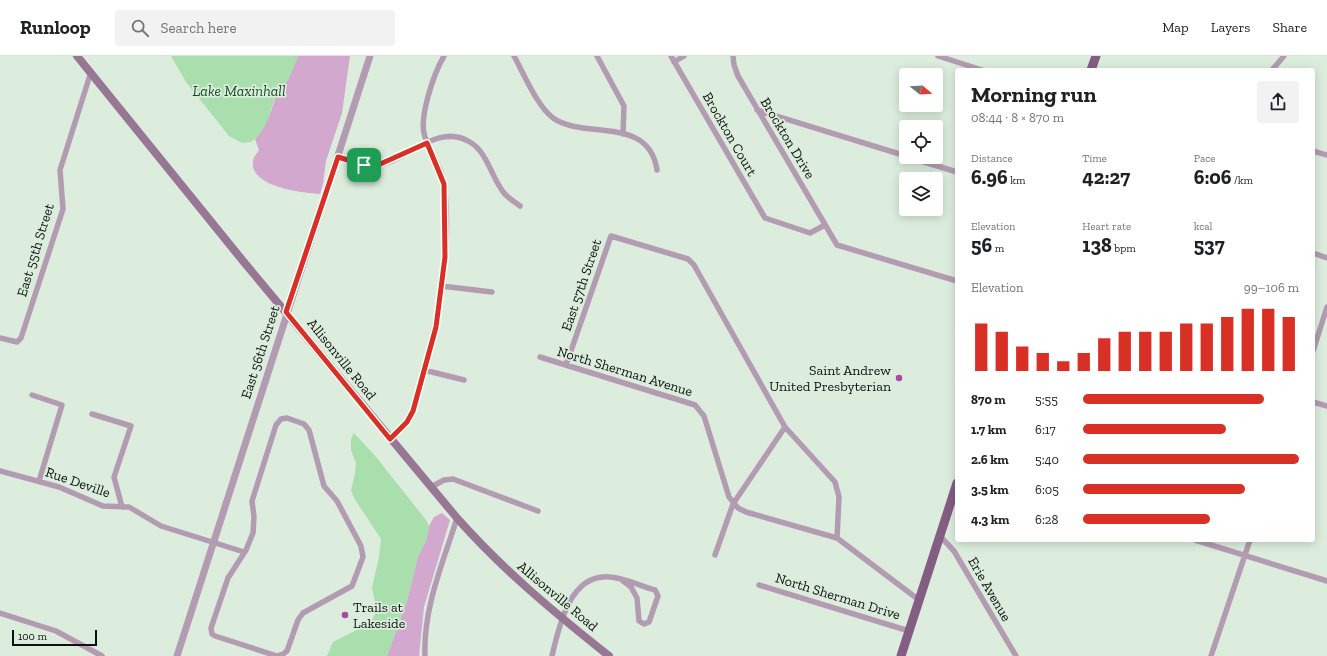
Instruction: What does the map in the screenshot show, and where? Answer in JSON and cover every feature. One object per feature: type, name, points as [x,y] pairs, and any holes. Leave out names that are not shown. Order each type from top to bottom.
[{"type":"main road","name":"Allisonville Road","points":[[77,56],[390,439],[457,518],[503,566],[563,619],[609,656]]},
{"type":"main road","points":[[1092,68],[1096,56]]},
{"type":"main road","points":[[901,656],[955,489]]},
{"type":"street","name":"East 56th Street","points":[[177,656],[286,312],[370,56]]},
{"type":"street","points":[[390,439],[411,417],[436,327],[445,257],[446,191],[442,176],[427,143],[423,130],[423,117],[444,56]]},
{"type":"street","points":[[514,56],[543,107],[553,117],[570,124],[623,134],[637,139],[648,148],[655,160],[657,170]]},
{"type":"street","points":[[597,56],[624,106],[625,120],[623,134]]},
{"type":"street","name":"Brockton Court","points":[[671,56],[765,218],[810,233],[825,225]]},
{"type":"street","points":[[674,62],[684,56]]},
{"type":"street","points":[[938,56],[976,68]]},
{"type":"street","points":[[1274,68],[1284,56]]},
{"type":"street","name":"Brockton Drive","points":[[733,59],[736,72],[838,245],[955,281]]},
{"type":"street","name":"East 55th Street","points":[[0,338],[17,342],[20,338],[63,209],[60,170],[91,72]]},
{"type":"street","points":[[758,110],[899,154]]},
{"type":"street","points":[[338,157],[364,165],[378,165],[427,143],[441,138],[451,137],[471,143],[482,155],[503,192],[520,206]]},
{"type":"street","points":[[1315,152],[1327,155]]},
{"type":"street","points":[[930,164],[955,171]]},
{"type":"street","name":"East 57th Street","points":[[566,365],[611,236],[684,257],[692,262],[785,427]]},
{"type":"street","points":[[1315,254],[1327,258]]},
{"type":"street","points":[[441,286],[492,292]]},
{"type":"street","points":[[1315,345],[1327,307]]},
{"type":"street","name":"North Sherman Avenue","points":[[540,357],[696,406],[704,416],[727,492],[734,504]]},
{"type":"street","points":[[424,370],[464,380]]},
{"type":"street","points":[[32,395],[62,405],[39,481]]},
{"type":"street","points":[[1315,403],[1327,406]]},
{"type":"street","points":[[92,414],[131,426],[114,478],[122,506]]},
{"type":"street","points":[[287,418],[304,424],[308,430],[324,486],[337,501],[361,546],[363,557],[355,582],[351,587],[301,616],[285,653],[275,656],[214,636],[211,628],[228,578],[244,552],[254,527],[252,500],[276,425],[282,419],[287,418]]},
{"type":"street","points":[[715,555],[734,504],[785,427],[835,482],[839,497],[837,538]]},
{"type":"street","name":"Rue Deville","points":[[0,472],[39,481],[59,488],[93,504],[129,507],[161,526],[244,552]]},
{"type":"street","points":[[431,487],[444,480],[453,479],[538,511]]},
{"type":"street","points":[[734,504],[746,512],[837,538],[919,600]]},
{"type":"street","points":[[425,656],[425,630],[428,612],[457,518]]},
{"type":"street","name":"Erie Avenue","points":[[940,536],[954,551],[1016,656]]},
{"type":"street","points":[[1201,542],[1327,581]]},
{"type":"street","points":[[1211,656],[1249,542]]},
{"type":"street","points":[[552,656],[563,619],[575,593],[585,583],[602,577],[622,580],[654,590],[657,593],[658,596],[652,614],[647,623],[642,624],[639,621],[638,598],[631,587],[622,580]]},
{"type":"street","name":"North Sherman Drive","points":[[759,585],[909,631]]},
{"type":"street","points":[[0,613],[56,631],[102,656]]},
{"type":"shaded area","points":[[298,56],[350,56],[342,113],[326,161],[320,194],[278,187],[259,177],[254,170],[253,160],[259,150],[255,139],[264,127],[280,82],[288,79]]},
{"type":"shaded area","points":[[442,513],[450,520],[424,607],[419,656],[387,656],[407,601],[418,556],[426,541],[429,526],[434,517]]},
{"type":"water","name":"Lake Maxinhall","points":[[171,56],[298,56],[288,81],[285,84],[280,82],[267,122],[260,134],[251,142],[242,143],[229,136],[186,82]]},
{"type":"water","points":[[354,433],[376,457],[426,520],[429,526],[426,541],[418,556],[407,601],[387,656],[327,656],[333,642],[370,623],[375,614],[375,602],[372,588],[379,557],[381,539],[354,498],[351,490],[356,463],[351,450],[351,439]]},
{"type":"place","name":"Saint Andrew United Presbyterian","points":[[899,378]]},
{"type":"place","name":"Trails at Lakeside","points":[[345,615]]},
{"type":"route","points":[[427,143],[442,176],[446,191],[445,257],[436,327],[410,419],[390,439],[286,312],[338,157],[364,165],[373,166],[384,164],[427,143]]}]
